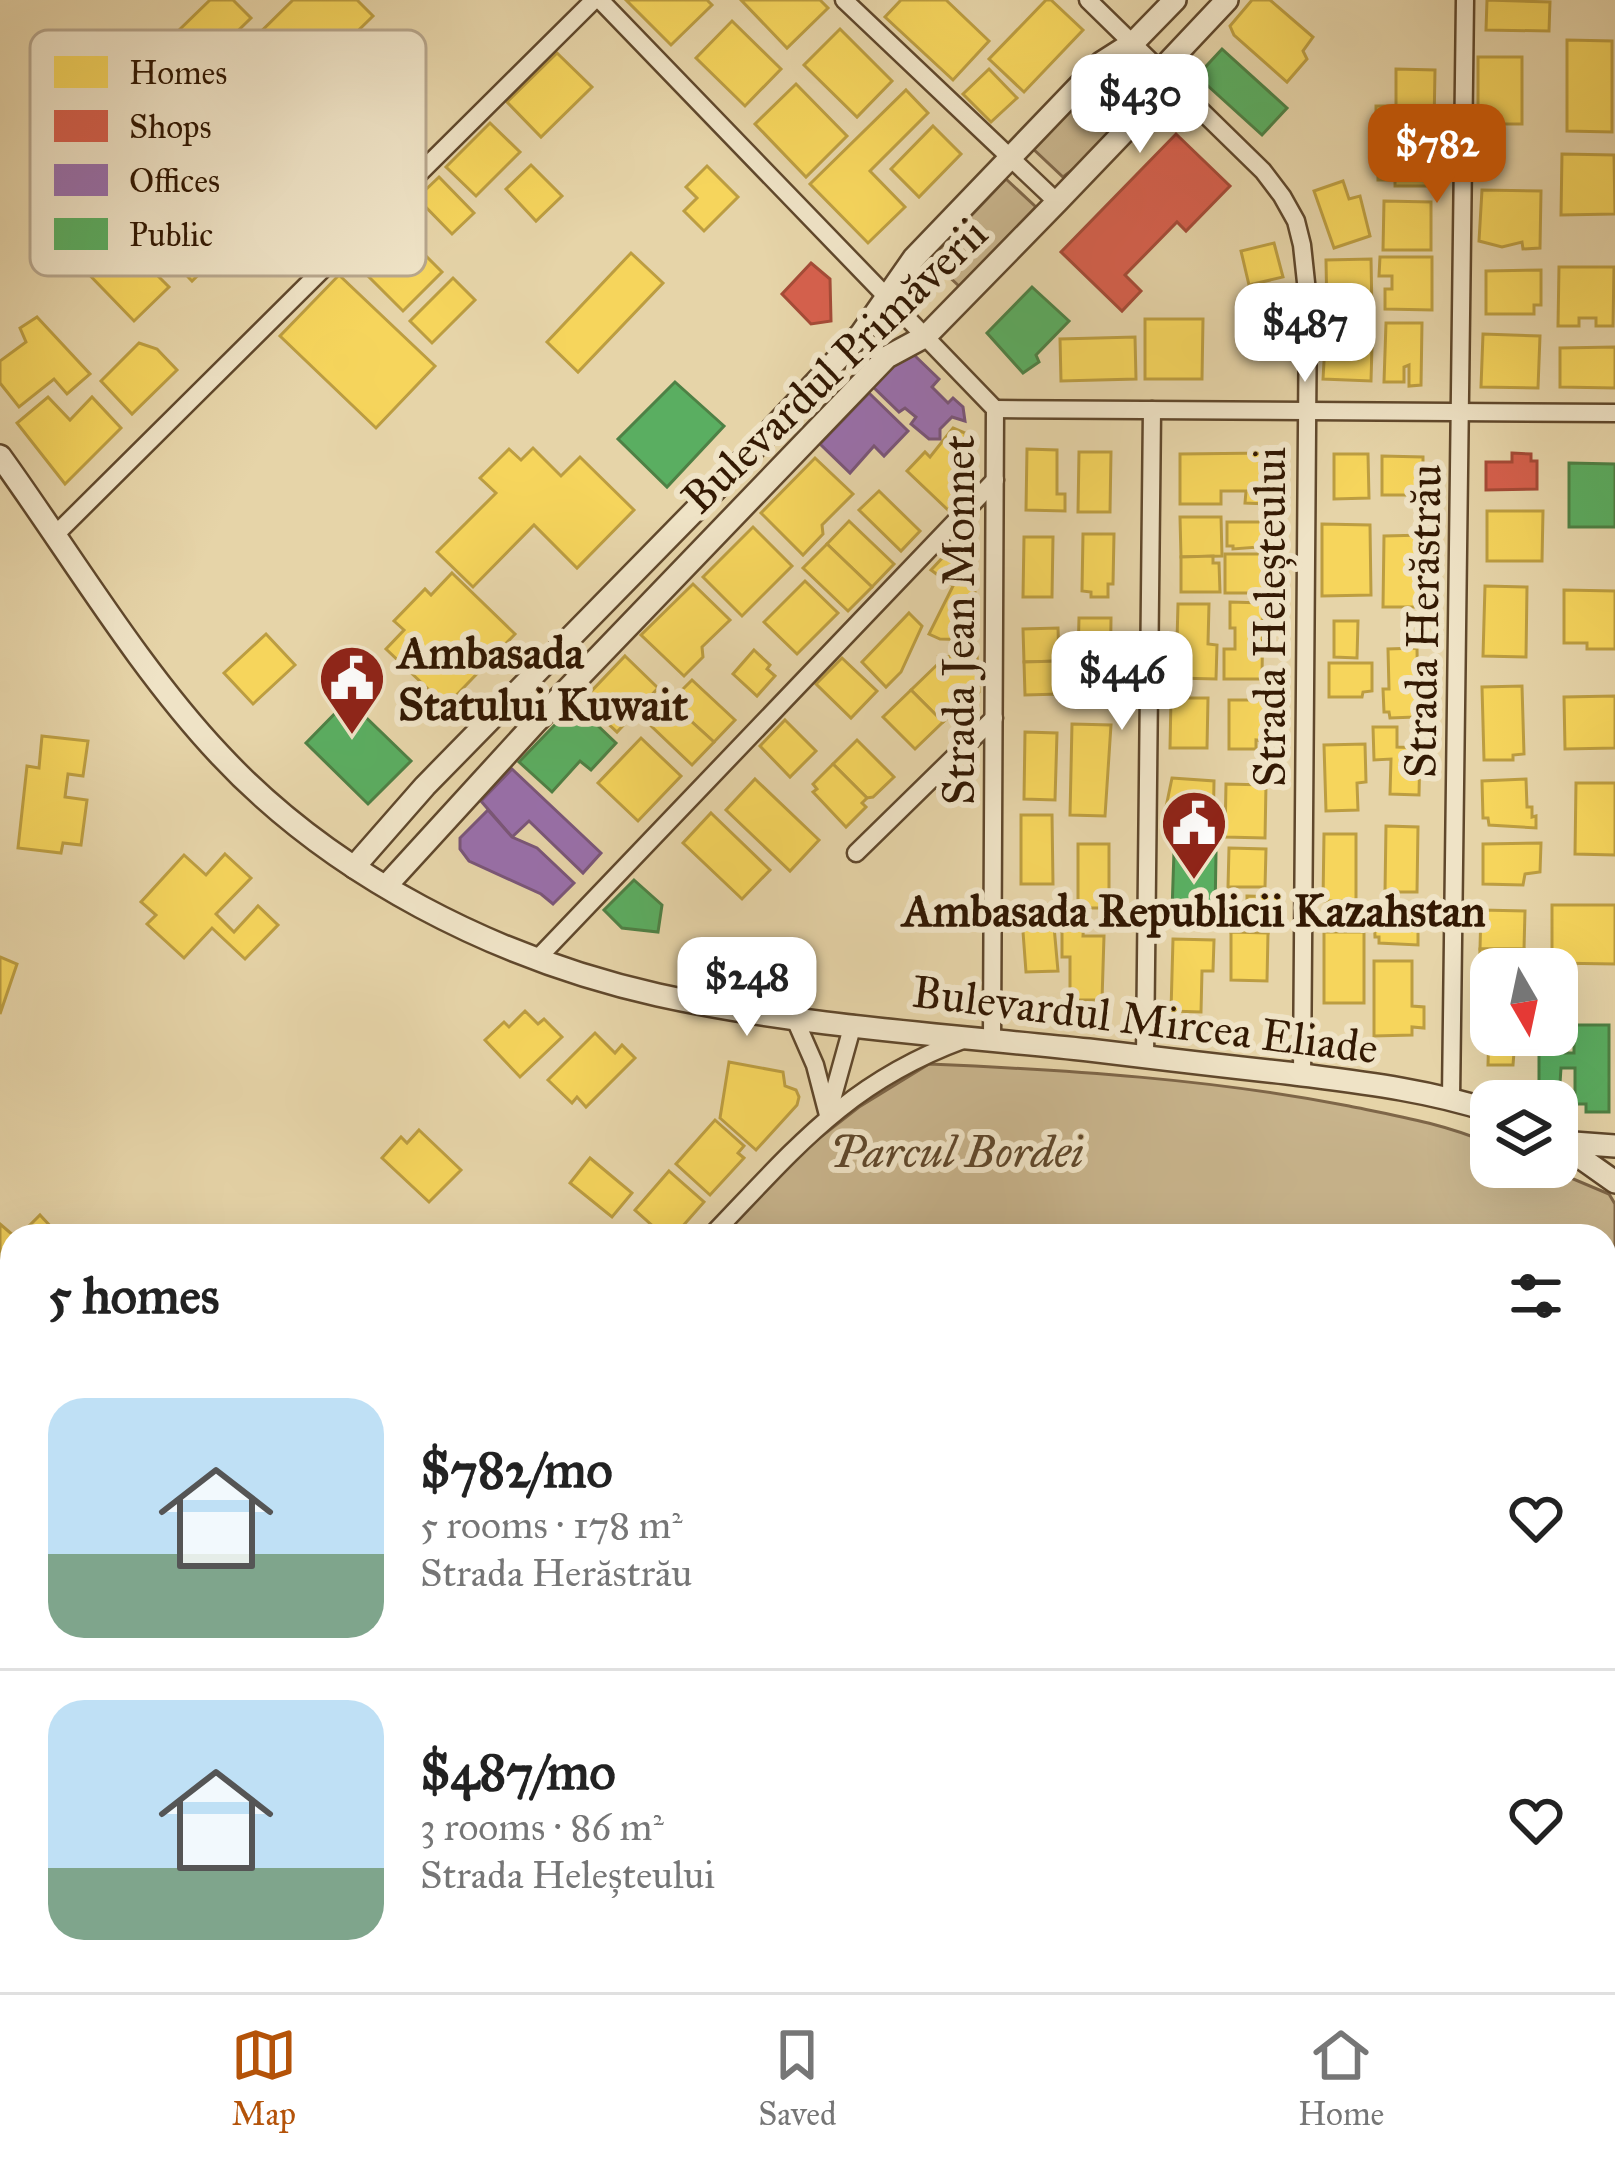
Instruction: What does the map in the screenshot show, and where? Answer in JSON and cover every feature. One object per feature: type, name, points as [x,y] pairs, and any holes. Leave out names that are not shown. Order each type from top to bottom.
[{"type":"street","name":"Strada Jean Monnet","points":[[597,0],[995,409],[994,718],[981,1039]]},
{"type":"street","points":[[426,169],[597,0]]},
{"type":"street","points":[[844,0],[1058,202]]},
{"type":"street","name":"Strada Heleșteului","points":[[1088,0],[1263,171],[1296,221],[1308,302],[1302,1075]]},
{"type":"street","name":"Bulevardul Primăverii","points":[[354,867],[425,787],[845,351],[914,258],[1101,63],[1133,42],[1175,0]]},
{"type":"street","name":"Bulevardul Primăverii","points":[[386,886],[886,356],[926,336],[1058,202],[1148,107],[1162,69],[1227,0]]},
{"type":"street","name":"Strada Herăstrău","points":[[1451,1098],[1465,0]]},
{"type":"street","points":[[56,534],[317,276]]},
{"type":"street","points":[[995,409],[1615,413]]},
{"type":"street","points":[[1145,1057],[1152,410]]},
{"type":"street","name":"Bulevardul Mircea Eliade","points":[[0,456],[168,694],[265,800],[386,886],[538,958],[656,994],[794,1017],[1302,1075],[1470,1104]]},
{"type":"street","points":[[538,958],[995,480]]},
{"type":"street","points":[[856,853],[994,718]]},
{"type":"street","points":[[794,1017],[828,1115]]},
{"type":"street","points":[[828,1115],[853,1024]]},
{"type":"street","points":[[723,1224],[828,1115],[895,1070],[981,1039]]},
{"type":"street","points":[[1578,1143],[1615,1146]]},
{"type":"street","points":[[1578,1156],[1615,1181]]},
{"type":"green space","points":[[1106,69],[1139,101],[1186,83],[1063,177],[1030,146]]},
{"type":"green space","points":[[1006,179],[1036,207],[960,287],[930,259]]},
{"type":"green space","name":"Parcul Bordei","points":[[929,1064],[1140,1077],[1349,1106],[1439,1126],[1470,1137],[1470,1188],[1578,1188],[1578,1181],[1609,1194],[1615,1204],[1615,1224],[731,1224],[800,1153],[859,1107]]},
{"type":"building: Homes","points":[[210,0],[233,0],[251,18],[239,30],[179,30]]},
{"type":"building: Homes","points":[[293,0],[357,0],[373,16],[359,30],[262,30]]},
{"type":"building: Homes","points":[[626,0],[707,0],[712,5],[671,45]]},
{"type":"building: Homes","points":[[741,0],[820,0],[828,8],[787,48]]},
{"type":"building: Homes","points":[[901,0],[946,0],[989,41],[953,80],[885,17]]},
{"type":"building: Homes","points":[[1046,0],[1083,30],[1024,92],[989,59]]},
{"type":"building: Homes","points":[[1252,0],[1270,0],[1313,37],[1303,51],[1307,59],[1287,82],[1234,35],[1230,26]]},
{"type":"building: Homes","points":[[1487,0],[1550,2],[1549,31],[1486,30]]},
{"type":"building: Homes","points":[[732,21],[781,69],[745,106],[696,58]]},
{"type":"building: Homes","points":[[840,29],[892,81],[857,117],[804,65]]},
{"type":"building: Homes","points":[[1567,40],[1612,41],[1612,132],[1567,131]]},
{"type":"building: Homes","points":[[557,53],[592,87],[541,137],[507,102]]},
{"type":"building: Homes","points":[[1478,57],[1522,57],[1522,124],[1478,124]]},
{"type":"building: Homes","points":[[989,69],[1017,98],[991,122],[963,94]]},
{"type":"building: Homes","points":[[1396,69],[1435,70],[1434,125],[1376,124],[1376,106],[1396,106]]},
{"type":"building: Homes","points":[[796,84],[847,136],[806,177],[755,124]]},
{"type":"building: Homes","points":[[906,90],[928,113],[870,171],[905,207],[868,243],[810,184]]},
{"type":"building: Homes","points":[[490,123],[520,152],[476,196],[446,167]]},
{"type":"building: Homes","points":[[933,126],[961,154],[919,197],[891,169]]},
{"type":"building: Homes","points":[[1389,145],[1430,145],[1430,186],[1395,186],[1395,180],[1378,180],[1378,153],[1389,152]]},
{"type":"building: Homes","points":[[1562,154],[1614,155],[1615,214],[1561,215]]},
{"type":"building: Homes","points":[[531,165],[562,196],[536,221],[506,189]]},
{"type":"building: Homes","points":[[707,166],[738,197],[704,231],[684,211],[697,198],[686,187]]},
{"type":"building: Homes","points":[[439,177],[474,213],[452,234],[426,207],[426,189]]},
{"type":"building: Homes","points":[[1343,181],[1349,199],[1360,196],[1370,236],[1334,248],[1314,191]]},
{"type":"building: Homes","points":[[1482,190],[1541,191],[1540,248],[1523,249],[1522,242],[1502,247],[1479,241]]},
{"type":"building: Homes","points":[[1384,201],[1431,202],[1431,250],[1383,250]]},
{"type":"building: Homes","points":[[1274,243],[1283,277],[1249,285],[1241,251]]},
{"type":"building: Homes","points":[[631,253],[663,283],[578,372],[547,342]]},
{"type":"building: Homes","points":[[426,256],[442,272],[403,311],[368,276],[426,276]]},
{"type":"building: Homes","points":[[1380,257],[1432,257],[1432,310],[1385,309],[1385,289],[1392,289],[1392,276],[1379,276]]},
{"type":"building: Homes","points":[[1371,259],[1372,313],[1327,314],[1326,260]]},
{"type":"building: Homes","points":[[1559,267],[1614,267],[1613,326],[1596,326],[1596,318],[1579,318],[1579,326],[1558,326]]},
{"type":"building: Homes","points":[[1541,270],[1541,305],[1534,305],[1534,314],[1486,314],[1486,271]]},
{"type":"building: Homes","points":[[90,276],[160,276],[169,287],[134,321]]},
{"type":"building: Homes","points":[[340,276],[435,366],[376,428],[280,336]]},
{"type":"building: Homes","points":[[453,278],[475,300],[432,343],[410,321]]},
{"type":"building: Homes","points":[[37,317],[90,374],[67,394],[54,379],[19,407],[0,383],[0,361],[26,342],[20,328]]},
{"type":"building: Homes","points":[[1145,319],[1203,319],[1202,379],[1145,379]]},
{"type":"building: Homes","points":[[1386,323],[1422,323],[1421,385],[1409,386],[1409,365],[1404,367],[1404,382],[1384,382]]},
{"type":"building: Homes","points":[[1324,324],[1372,326],[1372,346],[1325,344]]},
{"type":"building: Homes","points":[[1483,334],[1540,336],[1538,388],[1481,387]]},
{"type":"building: Homes","points":[[1135,337],[1136,379],[1061,381],[1060,339]]},
{"type":"building: Homes","points":[[139,343],[157,349],[177,370],[132,414],[101,381]]},
{"type":"building: Homes","points":[[1325,344],[1372,346],[1371,381],[1323,379]]},
{"type":"building: Homes","points":[[1615,347],[1615,388],[1560,387],[1560,348]]},
{"type":"building: Homes","points":[[48,397],[70,420],[92,397],[121,428],[65,484],[17,423]]},
{"type":"building: Homes","points":[[953,428],[965,433],[969,489],[948,510],[907,471],[925,452],[930,457]]},
{"type":"building: Homes","points":[[533,448],[561,476],[580,457],[634,510],[577,568],[534,525],[473,587],[437,552],[496,493],[480,478],[509,449],[521,460]]},
{"type":"building: Homes","points":[[1027,449],[1057,450],[1057,494],[1065,494],[1065,511],[1026,510]]},
{"type":"building: Homes","points":[[1079,452],[1111,452],[1110,512],[1078,512]]},
{"type":"building: Homes","points":[[1267,453],[1267,504],[1245,503],[1246,491],[1221,491],[1221,504],[1180,504],[1180,454]]},
{"type":"building: Homes","points":[[1334,454],[1368,454],[1369,498],[1334,499]]},
{"type":"building: Homes","points":[[1382,456],[1423,457],[1423,495],[1382,495]]},
{"type":"building: Homes","points":[[815,458],[853,494],[822,525],[823,534],[803,555],[761,513]]},
{"type":"building: Homes","points":[[879,491],[920,531],[901,551],[859,510]]},
{"type":"building: Homes","points":[[1487,511],[1543,511],[1542,561],[1487,561]]},
{"type":"building: Homes","points":[[1180,517],[1221,517],[1222,556],[1181,557]]},
{"type":"building: Homes","points":[[849,521],[894,564],[872,587],[827,544]]},
{"type":"building: Homes","points":[[1227,522],[1273,522],[1273,546],[1227,546]]},
{"type":"building: Homes","points":[[1322,524],[1370,525],[1371,595],[1322,596]]},
{"type":"building: Homes","points":[[753,527],[792,566],[742,616],[703,577]]},
{"type":"building: Homes","points":[[1083,534],[1114,534],[1113,584],[1108,584],[1108,597],[1091,597],[1091,592],[1082,591]]},
{"type":"building: Homes","points":[[1425,535],[1424,607],[1383,607],[1384,536]]},
{"type":"building: Homes","points":[[1024,537],[1053,537],[1052,597],[1023,597]]},
{"type":"building: Homes","points":[[960,539],[969,541],[974,549],[976,640],[929,634],[953,586],[931,570]]},
{"type":"building: Homes","points":[[827,544],[872,587],[848,611],[803,568]]},
{"type":"building: Homes","points":[[1225,554],[1265,554],[1264,593],[1225,593]]},
{"type":"building: Homes","points":[[1213,556],[1213,563],[1219,563],[1220,592],[1181,592],[1181,557]]},
{"type":"building: Homes","points":[[452,573],[515,634],[446,706],[386,649],[404,630],[394,621],[425,589],[431,595]]},
{"type":"building: Homes","points":[[805,581],[838,613],[797,654],[764,622]]},
{"type":"building: Homes","points":[[693,584],[730,620],[702,647],[703,657],[684,676],[641,635]]},
{"type":"building: Homes","points":[[1485,586],[1527,587],[1526,657],[1483,656]]},
{"type":"building: Homes","points":[[1564,590],[1615,591],[1615,649],[1564,643]]},
{"type":"building: Homes","points":[[1230,602],[1263,603],[1262,679],[1224,679],[1224,649],[1235,649]]},
{"type":"building: Homes","points":[[1178,604],[1209,604],[1208,644],[1217,645],[1216,679],[1176,678]]},
{"type":"building: Homes","points":[[909,613],[922,626],[901,672],[886,687],[862,662]]},
{"type":"building: Homes","points":[[1079,618],[1111,618],[1110,695],[1077,695]]},
{"type":"building: Homes","points":[[1334,621],[1358,621],[1357,658],[1334,657]]},
{"type":"building: Homes","points":[[1058,628],[1059,661],[1024,662],[1023,629]]},
{"type":"building: Homes","points":[[266,634],[295,665],[253,704],[224,673]]},
{"type":"building: Homes","points":[[1417,648],[1415,717],[1390,718],[1384,712],[1383,689],[1389,689],[1388,649]]},
{"type":"building: Homes","points":[[754,650],[775,676],[757,696],[733,674]]},
{"type":"building: Homes","points":[[977,655],[979,692],[943,722],[911,690],[941,661],[939,657]]},
{"type":"building: Homes","points":[[625,656],[658,688],[617,732],[583,700]]},
{"type":"building: Homes","points":[[842,658],[877,691],[851,718],[816,684]]},
{"type":"building: Homes","points":[[1059,661],[1060,694],[1025,695],[1024,662]]},
{"type":"building: Homes","points":[[1329,663],[1372,663],[1372,691],[1363,692],[1362,697],[1329,697]]},
{"type":"building: Homes","points":[[692,680],[735,720],[714,742],[670,702]]},
{"type":"building: Homes","points":[[1522,686],[1524,754],[1513,755],[1513,760],[1484,760],[1482,687]]},
{"type":"building: Homes","points":[[911,690],[943,722],[915,749],[883,717]]},
{"type":"building: Homes","points":[[1615,696],[1615,748],[1565,749],[1564,697]]},
{"type":"building: Homes","points":[[1171,698],[1208,698],[1207,748],[1170,748]]},
{"type":"building: Homes","points":[[1229,700],[1266,700],[1267,741],[1256,740],[1256,749],[1229,749]]},
{"type":"building: Homes","points":[[670,702],[714,742],[692,765],[649,724]]},
{"type":"building: Homes","points":[[785,720],[816,751],[790,777],[760,746]]},
{"type":"building: Homes","points":[[1072,724],[1111,725],[1105,816],[1070,815]]},
{"type":"building: Homes","points":[[1373,727],[1397,727],[1397,747],[1420,748],[1419,795],[1390,794],[1391,759],[1374,760]]},
{"type":"building: Homes","points":[[1025,732],[1057,733],[1055,800],[1024,799]]},
{"type":"building: Homes","points":[[42,736],[88,741],[83,776],[68,774],[65,797],[87,800],[81,845],[63,843],[61,853],[18,848],[27,766],[39,768]]},
{"type":"building: Homes","points":[[641,738],[681,776],[638,821],[598,783]]},
{"type":"building: Homes","points":[[857,740],[894,777],[873,797],[867,798],[833,764]]},
{"type":"building: Homes","points":[[1365,744],[1366,782],[1357,783],[1358,810],[1326,811],[1324,745]]},
{"type":"building: Homes","points":[[833,764],[867,798],[862,803],[866,807],[846,827],[813,792],[817,789],[813,784]]},
{"type":"building: Homes","points":[[1172,778],[1214,781],[1213,837],[1168,836],[1166,807]]},
{"type":"building: Homes","points":[[755,779],[819,840],[790,871],[726,810]]},
{"type":"building: Homes","points":[[1526,779],[1527,807],[1536,816],[1536,828],[1489,825],[1488,818],[1483,818],[1482,781]]},
{"type":"building: Homes","points":[[1576,783],[1615,783],[1615,855],[1575,854]]},
{"type":"building: Homes","points":[[1226,784],[1266,785],[1265,838],[1225,837]]},
{"type":"building: Homes","points":[[711,813],[770,870],[742,899],[683,843]]},
{"type":"building: Homes","points":[[1021,815],[1052,815],[1053,884],[1021,884]]},
{"type":"building: Homes","points":[[1386,826],[1418,827],[1417,892],[1385,892]]},
{"type":"building: Homes","points":[[1324,834],[1356,834],[1356,901],[1323,901]]},
{"type":"building: Homes","points":[[1541,843],[1540,872],[1525,874],[1523,885],[1483,884],[1483,844]]},
{"type":"building: Homes","points":[[1078,844],[1109,844],[1109,908],[1078,908]]},
{"type":"building: Homes","points":[[1229,848],[1266,849],[1265,887],[1228,887]]},
{"type":"building: Homes","points":[[225,854],[251,878],[216,914],[234,932],[258,906],[278,925],[245,959],[212,928],[184,958],[147,924],[156,915],[141,902],[184,855],[206,875]]},
{"type":"building: Homes","points":[[1247,896],[1279,897],[1278,913],[1268,913],[1268,933],[1231,932],[1232,905],[1247,905]]},
{"type":"building: Homes","points":[[1052,904],[1058,971],[1026,972],[1021,905]]},
{"type":"building: Homes","points":[[1552,905],[1615,905],[1615,964],[1578,963],[1578,948],[1552,948]]},
{"type":"building: Homes","points":[[1418,908],[1418,945],[1379,943],[1374,909]]},
{"type":"building: Homes","points":[[1481,910],[1525,911],[1524,948],[1480,948]]},
{"type":"building: Homes","points":[[1062,918],[1084,918],[1083,936],[1104,936],[1102,1000],[1070,1000],[1070,957],[1062,957]]},
{"type":"building: Homes","points":[[1231,932],[1268,933],[1267,981],[1231,980]]},
{"type":"building: Homes","points":[[1324,932],[1364,932],[1364,1003],[1324,1003]]},
{"type":"building: Homes","points":[[1173,939],[1214,940],[1213,971],[1202,971],[1201,1012],[1171,1011]]},
{"type":"building: Homes","points":[[0,957],[17,964],[0,1014]]},
{"type":"building: Homes","points":[[1374,961],[1412,961],[1412,1006],[1424,1007],[1424,1028],[1412,1027],[1412,1035],[1374,1036]]},
{"type":"building: Homes","points":[[525,1011],[538,1024],[544,1019],[562,1037],[520,1077],[485,1040]]},
{"type":"building: Homes","points":[[595,1033],[615,1053],[622,1045],[635,1058],[586,1107],[577,1097],[572,1103],[548,1080]]},
{"type":"building: Homes","points":[[1488,1056],[1514,1056],[1513,1065],[1488,1065]]},
{"type":"building: Homes","points":[[729,1062],[783,1072],[785,1086],[796,1090],[799,1097],[756,1150],[720,1118]]},
{"type":"building: Homes","points":[[715,1120],[744,1146],[738,1153],[744,1158],[710,1195],[676,1164]]},
{"type":"building: Homes","points":[[419,1130],[461,1170],[429,1202],[382,1158],[401,1137],[407,1143]]},
{"type":"building: Homes","points":[[590,1158],[632,1193],[612,1217],[570,1183]]},
{"type":"building: Homes","points":[[669,1171],[704,1202],[685,1224],[651,1224],[635,1210]]},
{"type":"building: Shops","points":[[1176,134],[1230,186],[1186,231],[1177,222],[1125,275],[1141,291],[1122,311],[1061,252]]},
{"type":"building: Shops","points":[[811,263],[830,279],[831,321],[811,324],[782,294]]},
{"type":"building: Shops","points":[[1512,453],[1531,454],[1531,461],[1537,461],[1537,489],[1486,490],[1486,462],[1512,462]]},
{"type":"building: Offices","points":[[912,353],[939,379],[932,387],[948,403],[953,398],[963,407],[965,421],[952,417],[940,429],[940,439],[929,439],[911,424],[916,417],[905,408],[899,412],[869,383],[896,355]]},
{"type":"building: Offices","points":[[869,393],[908,431],[884,456],[874,446],[850,473],[820,444]]},
{"type":"building: Offices","points":[[512,769],[601,853],[583,873],[529,821],[512,837],[481,801]]},
{"type":"building: Offices","points":[[488,810],[512,837],[537,848],[574,883],[553,904],[469,861],[460,849],[460,838]]},
{"type":"building: Public","points":[[1222,49],[1287,108],[1262,135],[1197,76]]},
{"type":"building: Public","points":[[1032,287],[1069,321],[1036,355],[1039,362],[1023,373],[987,333]]},
{"type":"building: Public","points":[[675,382],[724,426],[667,487],[618,439]]},
{"type":"building: Public","points":[[1569,463],[1615,464],[1615,527],[1569,527]]},
{"type":"building: Public","points":[[348,700],[411,761],[368,804],[306,743]]},
{"type":"building: Public","points":[[575,704],[616,743],[591,770],[580,761],[552,792],[519,762]]},
{"type":"building: Public","name":"Ambasada Republicii Kazahstan","points":[[1174,851],[1216,853],[1215,914],[1172,912]]},
{"type":"building: Public","points":[[634,880],[662,905],[658,932],[622,928],[604,910]]},
{"type":"building: Public","points":[[1578,1025],[1609,1025],[1609,1112],[1586,1112],[1586,1104],[1578,1104],[1575,1068],[1561,1068],[1560,1080],[1539,1080],[1539,1056],[1578,1056]]},
{"type":"place","name":"Ambasada Statului Kuwait","points":[[352,737]]},
{"type":"place","name":"Ambasada Republicii Kazahstan","points":[[1194,882]]}]
